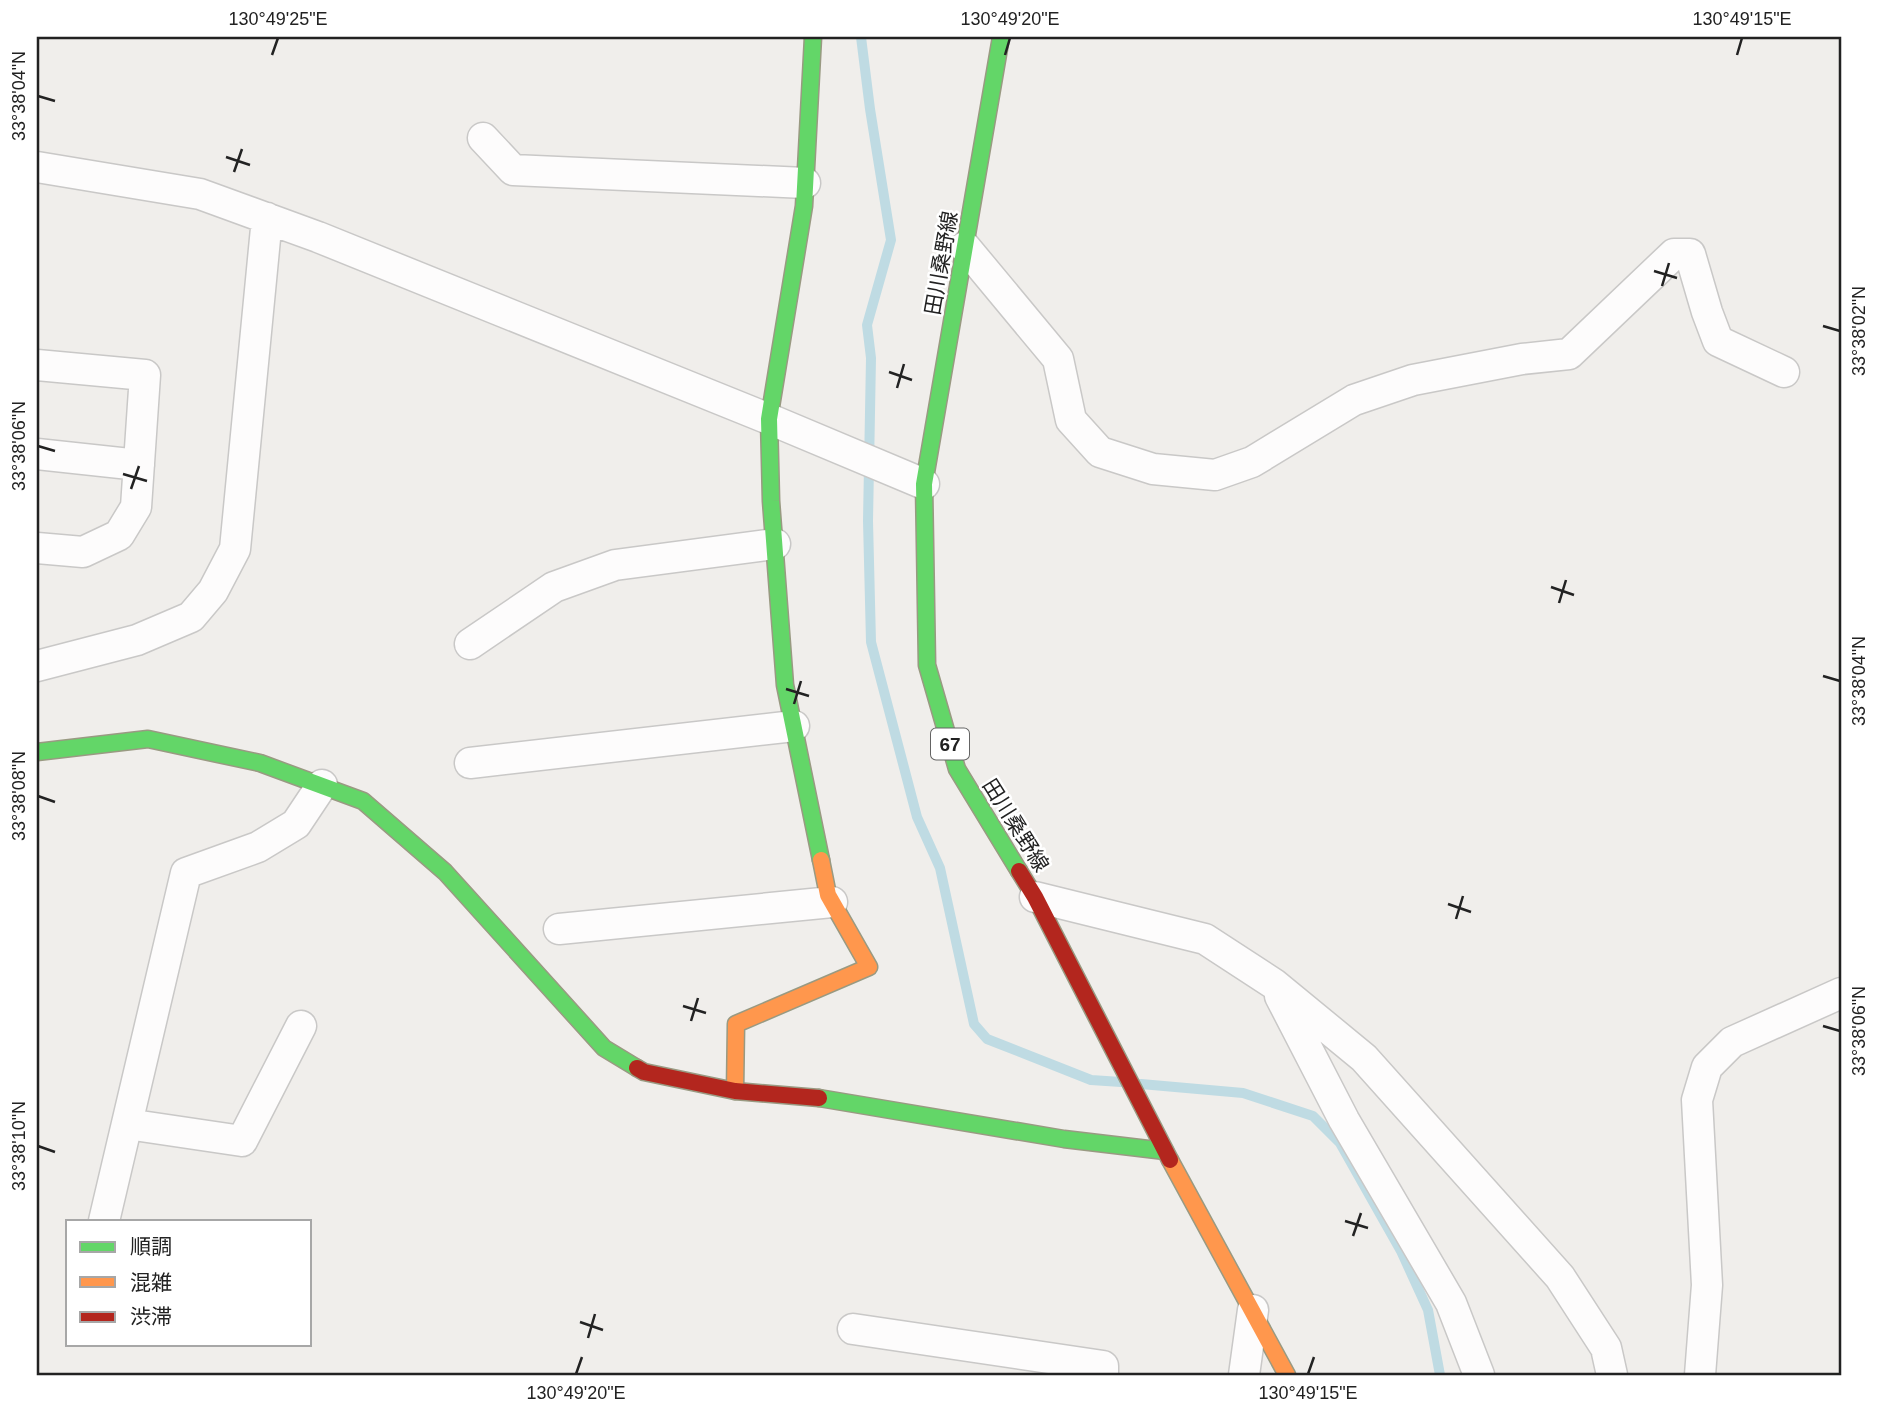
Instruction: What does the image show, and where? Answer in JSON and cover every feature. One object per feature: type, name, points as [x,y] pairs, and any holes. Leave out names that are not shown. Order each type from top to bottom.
[{"type":"street","points":[[735,1091],[736,1024],[869,967],[828,895],[785,685],[771,501],[769,419],[804,206],[814,37]]},
{"type":"street","name":"田川桑野線","points":[[1001,37],[924,484],[927,665],[957,769],[1035,897],[1165,1151],[1287,1375]]},
{"type":"street","points":[[483,138],[513,170],[805,183]]},
{"type":"street","points":[[37,166],[201,194],[769,419],[924,484]]},
{"type":"street","points":[[37,666],[137,640],[191,617],[213,590],[235,549],[267,218]]},
{"type":"street","points":[[965,247],[1058,359],[1071,420],[1100,452],[1153,469],[1215,475],[1252,462],[1354,400],[1413,380],[1522,359],[1569,354],[1674,254],[1690,254],[1718,341],[1784,372]]},
{"type":"street","points":[[37,365],[145,375],[136,507],[119,535],[83,552],[37,548]]},
{"type":"street","points":[[37,454],[139,465]]},
{"type":"street","points":[[470,643],[554,587],[615,565],[775,544]]},
{"type":"street","points":[[470,763],[794,726]]},
{"type":"street","points":[[37,752],[148,739],[260,763],[363,801],[445,872],[604,1048],[644,1072],[735,1091],[801,1095],[1064,1139],[1165,1151]]},
{"type":"street","points":[[104,1220],[186,873],[258,847],[296,824],[322,785]]},
{"type":"street","points":[[1035,897],[1205,939],[1274,984],[1364,1058],[1560,1277],[1606,1348],[1612,1375]]},
{"type":"street","points":[[559,929],[832,902]]},
{"type":"street","points":[[1274,984],[1345,1120],[1451,1303],[1479,1375]]},
{"type":"street","points":[[1700,1375],[1707,1284],[1697,1100],[1707,1067],[1732,1042],[1841,993]]},
{"type":"street","points":[[127,1124],[242,1141],[301,1026]]},
{"type":"street","points":[[1244,1375],[1253,1310]]},
{"type":"street","points":[[853,1328],[1103,1366],[1103,1375]]},
{"type":"waterway","points":[[861,37],[891,240],[867,325],[871,358],[868,521],[871,642],[917,817],[940,868],[974,1024],[987,1039],[1091,1080],[1121,1082]]},
{"type":"waterway","points":[[1141,1084],[1243,1093],[1313,1116],[1340,1143],[1401,1251],[1428,1310],[1440,1375]]},
{"type":"traffic: fast","points":[[813,37],[804,206],[769,419],[771,501],[785,685],[821,860]]},
{"type":"traffic: fast","points":[[1001,37],[924,484],[927,665],[957,769],[1019,871]]},
{"type":"traffic: fast","points":[[37,752],[148,739],[260,763],[363,801],[445,872],[604,1048],[637,1068]]},
{"type":"traffic: fast","points":[[819,1098],[1064,1139],[1165,1151]]},
{"type":"traffic: slow","points":[[735,1091],[736,1024],[869,967],[828,895],[821,860]]},
{"type":"traffic: slow","points":[[1170,1160],[1287,1375]]},
{"type":"traffic: jam","points":[[1019,871],[1035,897],[1170,1160]]},
{"type":"traffic: jam","points":[[637,1068],[644,1072],[735,1091],[819,1098]]}]
